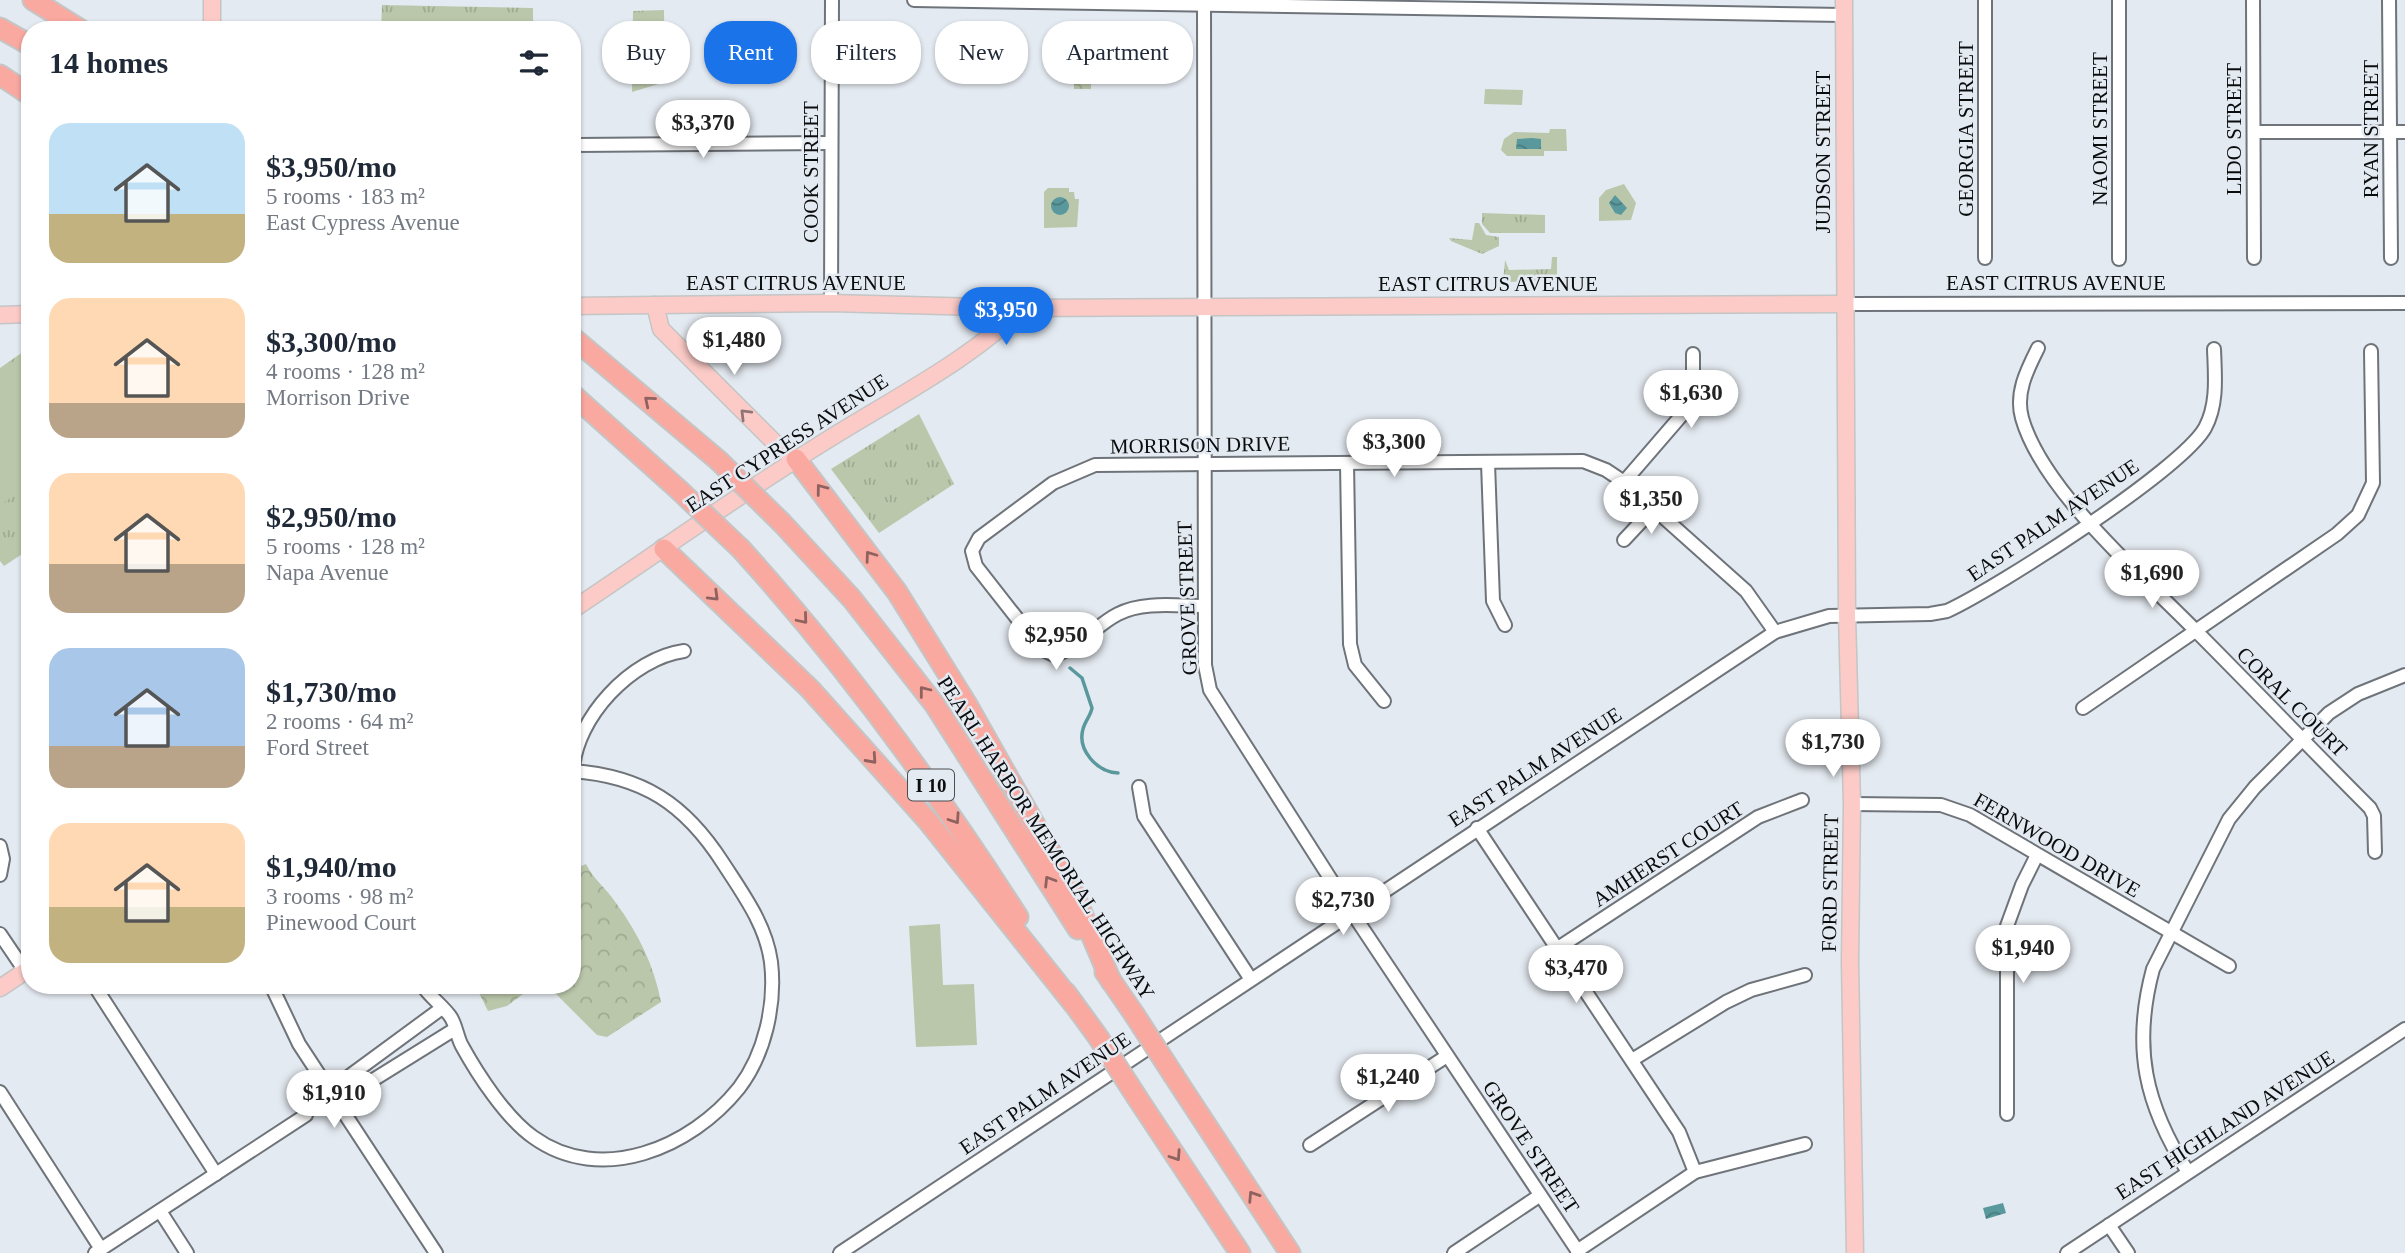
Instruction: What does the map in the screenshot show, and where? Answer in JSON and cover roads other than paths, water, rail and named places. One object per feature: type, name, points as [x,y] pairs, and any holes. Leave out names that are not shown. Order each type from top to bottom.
[{"type":"highway","points":[[33,0],[67,21]]},
{"type":"highway","points":[[0,28],[21,41]]},
{"type":"highway","points":[[0,75],[21,89]]},
{"type":"highway","name":"PEARL HARBOR MEMORIAL HIGHWAY","points":[[581,343],[719,461],[782,523],[852,599],[935,705],[1111,981],[1290,1253]]},
{"type":"highway","name":"I 10","points":[[581,402],[680,490],[741,550],[801,616],[888,725],[956,819],[1073,1003],[1240,1253]]},
{"type":"highway","points":[[796,459],[897,592],[966,703],[1073,892],[1111,981]]},
{"type":"highway","points":[[664,549],[810,689],[928,821],[1073,1003]]},
{"type":"main road","points":[[212,0],[212,21]]},
{"type":"main road","name":"JUDSON STREET","points":[[1844,8],[1844,304]]},
{"type":"main road","name":"EAST CITRUS AVENUE","points":[[581,306],[831,303],[1021,308],[1844,304]]},
{"type":"main road","name":"FORD STREET","points":[[1844,304],[1852,804],[1850,961],[1855,1253]]},
{"type":"main road","points":[[655,305],[661,330],[779,447],[796,459]]},
{"type":"main road","name":"EAST CYPRESS AVENUE","points":[[581,604],[796,459],[982,341],[1005,325],[1021,308]]},
{"type":"main road","points":[[0,315],[21,314]]},
{"type":"main road","points":[[0,988],[21,974]]},
{"type":"street","name":"COOK STREET","points":[[831,303],[832,0]]},
{"type":"street","points":[[914,0],[1844,8]]},
{"type":"street","name":"GEORGIA STREET","points":[[1985,0],[1985,258]]},
{"type":"street","name":"NAOMI STREET","points":[[2119,0],[2119,259]]},
{"type":"street","name":"LIDO STREET","points":[[2253,0],[2254,258]]},
{"type":"street","name":"RYAN STREET","points":[[2389,0],[2390,258]]},
{"type":"street","name":"GROVE STREET","points":[[1204,3],[1205,665],[1218,707],[1578,1252]]},
{"type":"street","points":[[2254,132],[2405,132]]},
{"type":"street","points":[[581,145],[830,143]]},
{"type":"street","name":"EAST CITRUS AVENUE","points":[[1844,304],[2405,303]]},
{"type":"street","name":"CORAL COURT","points":[[2038,348],[2021,387],[2021,416],[2039,456],[2089,523],[2370,808],[2375,823],[2375,852]]},
{"type":"street","name":"EAST PALM AVENUE","points":[[840,1253],[1250,978],[1775,632],[1811,619],[1947,611],[2089,523],[2171,463],[2204,429],[2215,392],[2214,349]]},
{"type":"street","points":[[2083,708],[2197,632],[2358,515],[2373,483],[2371,351]]},
{"type":"street","points":[[1625,482],[1687,409],[1693,396],[1693,354]]},
{"type":"street","name":"MORRISON DRIVE","points":[[1204,606],[1132,608],[1118,614],[1068,650],[1054,655],[1041,649],[976,566],[972,551],[979,538],[1053,482],[1074,471],[1095,465],[1583,461],[1606,470],[1625,482],[1746,591],[1775,632]]},
{"type":"street","points":[[1347,463],[1351,656],[1384,701]]},
{"type":"street","points":[[1488,463],[1493,601],[1505,625]]},
{"type":"street","points":[[1624,540],[1653,509]]},
{"type":"street","points":[[581,740],[586,728],[623,680],[663,654],[684,651]]},
{"type":"street","points":[[2188,1172],[2156,1116],[2145,1061],[2146,994],[2153,969],[2229,819],[2329,713],[2358,694],[2405,675]]},
{"type":"street","points":[[430,994],[452,1017],[461,1045],[506,1113],[531,1136],[550,1148],[574,1157],[602,1161],[638,1156],[685,1134],[739,1088],[757,1056],[769,1018],[772,985],[767,943],[755,913],[704,834],[676,806],[622,778],[581,772]]},
{"type":"street","points":[[1139,787],[1144,816],[1250,978]]},
{"type":"street","name":"AMHERST COURT","points":[[1558,948],[1758,817],[1802,800]]},
{"type":"street","name":"FERNWOOD DRIVE","points":[[1852,804],[1921,803],[1956,809],[2229,966]]},
{"type":"street","points":[[1477,828],[1679,1132],[1695,1172]]},
{"type":"street","points":[[0,846],[3,859],[0,876]]},
{"type":"street","points":[[2007,1114],[2007,926],[2022,885],[2037,855]]},
{"type":"street","points":[[0,934],[21,961]]},
{"type":"street","points":[[1632,1060],[1726,1002],[1751,990],[1805,975]]},
{"type":"street","points":[[100,994],[216,1174]]},
{"type":"street","points":[[275,994],[299,1044],[436,1253]]},
{"type":"street","points":[[329,1091],[442,1008]]},
{"type":"street","points":[[337,1103],[455,1029]]},
{"type":"street","name":"EAST HIGHLAND AVENUE","points":[[2067,1253],[2405,1029]]},
{"type":"street","points":[[1310,1145],[1447,1056]]},
{"type":"street","points":[[0,1092],[98,1251],[306,1115]]},
{"type":"street","points":[[1578,1252],[1695,1172],[1805,1144]]},
{"type":"street","points":[[1454,1253],[1539,1196]]},
{"type":"street","points":[[160,1211],[187,1253]]},
{"type":"street","points":[[2109,1225],[2128,1253]]},
{"type":"water","points":[[1517,139],[1541,139],[1541,149],[1516,149]]},
{"type":"water","points":[[1615,195],[1627,208],[1621,215],[1615,213],[1609,203]]},
{"type":"water","points":[[1060,197],[1066,200],[1069,206],[1066,212],[1060,215],[1054,212],[1051,206],[1054,200]]},
{"type":"water","points":[[2003,1203],[2006,1213],[1986,1219],[1983,1208]]},
{"type":"waterway","points":[[1070,668],[1082,678],[1092,708],[1083,729],[1086,752],[1103,769],[1118,773]]}]
